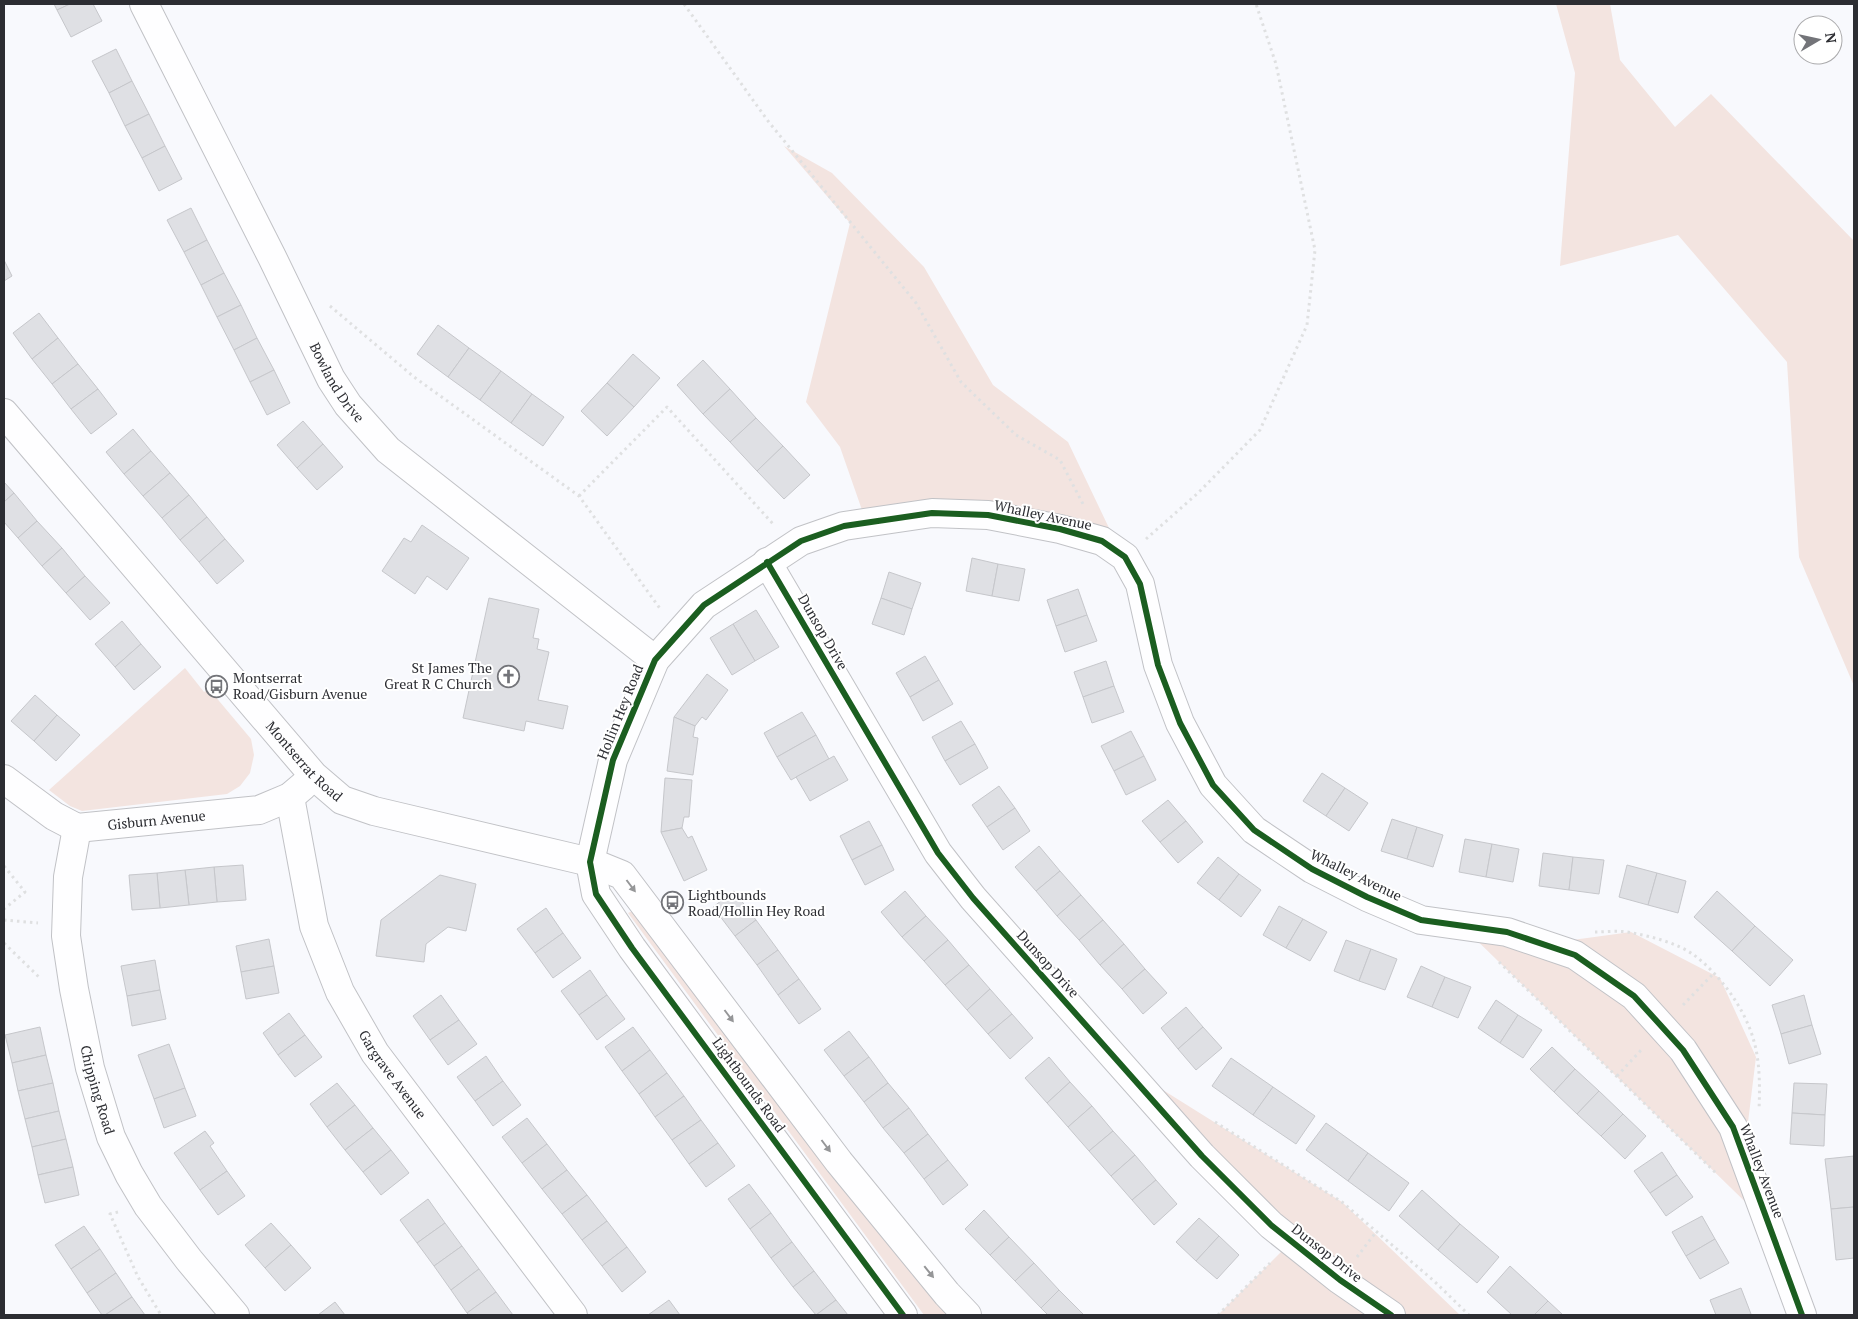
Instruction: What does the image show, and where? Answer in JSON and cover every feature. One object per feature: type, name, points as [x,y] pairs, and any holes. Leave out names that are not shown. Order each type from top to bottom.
[{"type":"street","name":"Bowland Drive","points":[[144,4],[272,257],[331,379],[348,405],[388,450],[655,660]]},
{"type":"street","name":"Montserrat Road","points":[[4,413],[314,776],[342,800],[374,812],[590,862]]},
{"type":"street","name":"Whalley Avenue","points":[[767,562],[801,541],[844,526],[932,513],[988,515],[1060,529],[1102,541],[1125,557],[1140,584],[1158,665],[1180,723],[1213,785],[1254,830],[1312,869],[1367,897],[1421,920],[1507,932],[1576,955],[1634,996],[1683,1050],[1733,1127],[1802,1315]]},
{"type":"street","name":"Hollin Hey Road","points":[[590,862],[614,760],[655,660],[704,605],[767,562]]},
{"type":"street","name":"Dunsop Drive","points":[[767,562],[938,853],[973,898],[1202,1156],[1271,1225],[1340,1280],[1391,1315]]},
{"type":"street","name":"Gisburn Avenue","points":[[77,828],[259,810],[290,797],[314,776]]},
{"type":"street","points":[[4,779],[54,816],[77,828]]},
{"type":"street","name":"Gargrave Avenue","points":[[290,797],[314,926],[340,992],[375,1053],[572,1315]]},
{"type":"street","name":"Chipping Road","points":[[77,828],[68,877],[66,925],[74,989],[90,1068],[111,1137],[129,1174],[148,1206],[189,1260],[235,1315]]},
{"type":"street","name":"Lightbounds Road","points":[[590,862],[596,894],[632,948],[902,1315]]},
{"type":"street","name":"Lightbounds Road","points":[[590,862],[622,875],[838,1162],[947,1294],[967,1315]]},
{"type":"path","points":[[684,4],[768,121],[916,304],[961,382],[1016,434],[1060,460],[1102,541]]},
{"type":"path","points":[[1125,557],[1198,493],[1260,430],[1306,325],[1315,250],[1276,64],[1256,4]]},
{"type":"path","points":[[324,301],[414,377],[578,496],[678,634]]},
{"type":"path","points":[[578,496],[667,407],[793,546]]},
{"type":"path","points":[[4,866],[25,892],[4,909]]},
{"type":"path","points":[[1592,932],[1631,932],[1664,940],[1693,954],[1720,978],[1740,1008],[1753,1038],[1760,1075],[1759,1109],[1744,1155]]},
{"type":"path","points":[[1496,959],[1720,1178]]},
{"type":"path","points":[[1206,1117],[1342,1202],[1434,1281],[1469,1315]]},
{"type":"path","points":[[148,1206],[110,1214],[138,1277],[161,1315]]},
{"type":"path","points":[[1218,1315],[1292,1242]]},
{"type":"shaded area","points":[[1556,4],[1610,4],[1620,60],[1675,127],[1711,94],[1854,241],[1854,686],[1799,557],[1787,362],[1678,235],[1560,266],[1575,73]]},
{"type":"shaded area","points":[[784,146],[832,173],[924,267],[993,385],[1068,442],[1109,528],[1022,508],[952,500],[902,503],[862,510],[840,447],[806,402],[850,223]]},
{"type":"shaded area","points":[[185,668],[204,692],[209,689],[251,739],[254,755],[250,773],[240,786],[227,794],[82,811],[70,806],[49,790]]},
{"type":"shaded area","points":[[637,909],[954,1315],[924,1315],[628,913]]},
{"type":"shaded area","points":[[1461,925],[1543,944],[1631,932],[1720,978],[1756,1057],[1744,1155],[1769,1225]]},
{"type":"shaded area","points":[[1139,1075],[1342,1202],[1460,1315],[1218,1315],[1292,1241]]},
{"type":"building","points":[[54,4],[70,4],[57,10]]},
{"type":"building","points":[[70,4],[93,4],[102,21],[71,37],[57,10]]},
{"type":"building","points":[[116,49],[132,81],[109,93],[92,61]]},
{"type":"building","points":[[132,81],[149,114],[125,126],[109,93]]},
{"type":"building","points":[[149,114],[165,146],[142,158],[125,126]]},
{"type":"building","points":[[165,146],[182,179],[159,191],[142,158]]},
{"type":"building","points":[[191,208],[207,240],[184,252],[167,220]]},
{"type":"building","points":[[207,240],[224,273],[201,285],[184,252]]},
{"type":"building","points":[[4,260],[12,276],[4,281]]},
{"type":"building","points":[[224,273],[241,305],[217,317],[201,285]]},
{"type":"building","points":[[241,305],[257,338],[234,350],[217,317]]},
{"type":"building","points":[[39,313],[58,338],[32,359],[13,333]]},
{"type":"building","points":[[438,325],[469,348],[448,377],[417,354]]},
{"type":"building","points":[[58,338],[78,364],[52,384],[32,359]]},
{"type":"building","points":[[257,338],[274,370],[250,382],[234,350]]},
{"type":"building","points":[[469,348],[501,371],[480,400],[448,377]]},
{"type":"building","points":[[633,354],[660,378],[634,407],[607,383]]},
{"type":"building","points":[[703,360],[730,389],[703,414],[677,385]]},
{"type":"building","points":[[78,364],[98,389],[71,409],[52,384]]},
{"type":"building","points":[[274,370],[290,403],[267,415],[250,382]]},
{"type":"building","points":[[501,371],[532,394],[511,423],[480,400]]},
{"type":"building","points":[[607,383],[634,407],[607,436],[581,411]]},
{"type":"building","points":[[98,389],[117,414],[91,434],[71,409]]},
{"type":"building","points":[[730,389],[756,418],[730,442],[703,414]]},
{"type":"building","points":[[532,394],[564,417],[543,446],[511,423]]},
{"type":"building","points":[[756,418],[783,446],[757,471],[730,442]]},
{"type":"building","points":[[303,421],[323,444],[297,468],[277,445]]},
{"type":"building","points":[[133,429],[151,451],[124,474],[106,452]]},
{"type":"building","points":[[323,444],[343,467],[317,490],[297,468]]},
{"type":"building","points":[[783,446],[810,475],[784,499],[757,471]]},
{"type":"building","points":[[151,451],[170,473],[143,496],[124,474]]},
{"type":"building","points":[[170,473],[189,495],[162,518],[143,496]]},
{"type":"building","points":[[4,482],[14,493],[4,502]]},
{"type":"building","points":[[14,493],[37,521],[18,538],[4,522],[4,502]]},
{"type":"building","points":[[189,495],[207,517],[180,540],[162,518]]},
{"type":"building","points":[[207,517],[225,539],[199,562],[180,540]]},
{"type":"building","points":[[37,521],[62,548],[42,566],[18,538]]},
{"type":"building","points":[[422,525],[469,558],[447,590],[427,576],[415,594],[382,571],[404,538],[411,542]]},
{"type":"building","points":[[225,539],[244,561],[217,584],[199,562]]},
{"type":"building","points":[[62,548],[85,576],[66,593],[42,566]]},
{"type":"building","points":[[972,558],[998,564],[992,596],[966,591]]},
{"type":"building","points":[[998,564],[1025,569],[1019,601],[992,596]]},
{"type":"building","points":[[889,572],[921,583],[912,609],[881,598]]},
{"type":"building","points":[[85,576],[110,603],[90,620],[66,593]]},
{"type":"building","points":[[1078,589],[1087,615],[1056,626],[1047,600]]},
{"type":"building","name":"St James The Great R C Church","points":[[489,598],[539,609],[533,638],[539,639],[537,649],[549,652],[538,700],[568,706],[563,729],[526,721],[524,731],[463,718]]},
{"type":"building","points":[[881,598],[912,609],[904,635],[872,624]]},
{"type":"building","points":[[756,610],[779,647],[755,661],[733,624]]},
{"type":"building","points":[[1087,615],[1097,641],[1065,652],[1056,626]]},
{"type":"building","points":[[122,621],[141,644],[115,667],[95,644]]},
{"type":"building","points":[[733,624],[755,661],[732,675],[710,638]]},
{"type":"building","points":[[141,644],[161,667],[134,690],[115,667]]},
{"type":"building","points":[[925,656],[939,680],[910,697],[896,673]]},
{"type":"building","points":[[1106,661],[1114,686],[1083,697],[1074,672]]},
{"type":"building","points":[[707,674],[728,690],[706,720],[702,717],[695,726],[674,717]]},
{"type":"building","points":[[939,680],[953,704],[923,721],[910,697]]},
{"type":"building","points":[[1114,686],[1124,712],[1092,723],[1083,697]]},
{"type":"building","points":[[35,695],[57,715],[34,741],[11,721]]},
{"type":"building","points":[[802,712],[816,735],[777,757],[764,733]]},
{"type":"building","points":[[57,715],[80,735],[56,761],[34,741]]},
{"type":"building","points":[[674,717],[695,726],[693,737],[698,738],[693,775],[667,771]]},
{"type":"building","points":[[961,721],[975,744],[945,761],[932,737]]},
{"type":"building","points":[[1131,731],[1144,756],[1114,771],[1101,746]]},
{"type":"building","points":[[816,735],[829,759],[791,780],[777,757]]},
{"type":"building","points":[[975,744],[988,768],[960,785],[945,761]]},
{"type":"building","points":[[834,756],[848,780],[810,801],[796,777]]},
{"type":"building","points":[[1144,756],[1156,780],[1126,795],[1114,771]]},
{"type":"building","points":[[1322,773],[1345,788],[1326,816],[1303,801]]},
{"type":"building","points":[[665,778],[692,780],[689,817],[684,817],[682,828],[661,832]]},
{"type":"building","points":[[999,786],[1015,808],[987,827],[972,805]]},
{"type":"building","points":[[1345,788],[1368,803],[1349,831],[1326,816]]},
{"type":"building","points":[[1168,800],[1186,821],[1160,842],[1142,821]]},
{"type":"building","points":[[1015,808],[1030,831],[1003,850],[987,827]]},
{"type":"building","points":[[1392,819],[1417,827],[1407,859],[1381,851]]},
{"type":"building","points":[[869,821],[882,845],[852,860],[840,836]]},
{"type":"building","points":[[1186,821],[1203,842],[1178,863],[1160,842]]},
{"type":"building","points":[[1417,827],[1443,835],[1433,867],[1407,859]]},
{"type":"building","points":[[682,828],[688,838],[692,836],[707,870],[684,881],[661,832]]},
{"type":"building","points":[[1465,839],[1492,844],[1486,877],[1459,872]]},
{"type":"building","points":[[1492,844],[1519,849],[1513,882],[1486,877]]},
{"type":"building","points":[[882,845],[894,870],[865,885],[852,860]]},
{"type":"building","points":[[1039,846],[1060,871],[1036,891],[1015,867]]},
{"type":"building","points":[[1543,853],[1573,857],[1569,890],[1539,886]]},
{"type":"building","points":[[1218,857],[1239,874],[1219,900],[1197,883]]},
{"type":"building","points":[[1573,857],[1604,860],[1599,894],[1569,890]]},
{"type":"building","points":[[243,865],[246,900],[217,902],[214,867]]},
{"type":"building","points":[[1627,865],[1657,873],[1648,905],[1619,897]]},
{"type":"building","points":[[214,867],[217,902],[189,905],[185,870]]},
{"type":"building","points":[[185,870],[189,905],[160,908],[157,873]]},
{"type":"building","points":[[1060,871],[1081,895],[1057,916],[1036,891]]},
{"type":"building","points":[[157,873],[160,908],[132,910],[129,875]]},
{"type":"building","points":[[1657,873],[1686,881],[1678,913],[1648,905]]},
{"type":"building","points":[[1239,874],[1261,890],[1241,917],[1219,900]]},
{"type":"building","points":[[440,875],[476,884],[466,931],[448,927],[426,944],[424,962],[376,956],[381,920]]},
{"type":"building","points":[[734,891],[756,920],[735,936],[713,907]]},
{"type":"building","points":[[905,891],[926,916],[902,937],[881,912]]},
{"type":"building","points":[[1717,891],[1755,926],[1732,951],[1694,917]]},
{"type":"building","points":[[1081,895],[1103,920],[1079,940],[1057,916]]},
{"type":"building","points":[[1279,906],[1303,919],[1286,948],[1263,935]]},
{"type":"building","points":[[546,908],[563,933],[535,953],[517,929]]},
{"type":"building","points":[[926,916],[948,940],[924,961],[902,937]]},
{"type":"building","points":[[1303,919],[1327,932],[1310,961],[1286,948]]},
{"type":"building","points":[[756,920],[778,950],[757,965],[735,936]]},
{"type":"building","points":[[1103,920],[1124,944],[1100,965],[1079,940]]},
{"type":"building","points":[[1755,926],[1793,960],[1770,986],[1732,951]]},
{"type":"building","points":[[563,933],[581,958],[553,978],[535,953]]},
{"type":"building","points":[[269,939],[274,966],[241,972],[236,946]]},
{"type":"building","points":[[948,940],[969,965],[945,985],[924,961]]},
{"type":"building","points":[[1346,940],[1371,949],[1359,981],[1334,971]]},
{"type":"building","points":[[1124,944],[1145,969],[1122,989],[1100,965]]},
{"type":"building","points":[[1371,949],[1397,959],[1385,990],[1359,981]]},
{"type":"building","points":[[778,950],[799,979],[778,995],[757,965]]},
{"type":"building","points":[[155,960],[160,990],[127,996],[121,966]]},
{"type":"building","points":[[969,965],[990,989],[967,1010],[945,985]]},
{"type":"building","points":[[274,966],[279,993],[246,999],[241,972]]},
{"type":"building","points":[[1421,966],[1445,977],[1432,1007],[1407,997]]},
{"type":"building","points":[[1145,969],[1167,993],[1143,1014],[1122,989]]},
{"type":"building","points":[[590,970],[607,995],[579,1015],[561,991]]},
{"type":"building","points":[[1445,977],[1471,987],[1458,1018],[1432,1007]]},
{"type":"building","points":[[799,979],[821,1009],[799,1024],[778,995]]},
{"type":"building","points":[[990,989],[1012,1014],[988,1034],[967,1010]]},
{"type":"building","points":[[160,990],[166,1019],[132,1026],[127,996]]},
{"type":"building","points":[[441,995],[459,1020],[430,1040],[413,1016]]},
{"type":"building","points":[[607,995],[625,1019],[597,1040],[579,1015]]},
{"type":"building","points":[[1804,995],[1812,1025],[1781,1034],[1772,1005]]},
{"type":"building","points":[[1496,1000],[1518,1015],[1500,1043],[1478,1028]]},
{"type":"building","points":[[1186,1007],[1203,1027],[1178,1049],[1161,1028]]},
{"type":"building","points":[[289,1013],[305,1035],[278,1055],[263,1033]]},
{"type":"building","points":[[1012,1014],[1033,1038],[1010,1059],[988,1034]]},
{"type":"building","points":[[1518,1015],[1542,1030],[1523,1058],[1500,1043]]},
{"type":"building","points":[[459,1020],[477,1044],[448,1065],[430,1040]]},
{"type":"building","points":[[1812,1025],[1821,1054],[1789,1064],[1781,1034]]},
{"type":"building","points":[[40,1027],[46,1055],[12,1063],[5,1035]]},
{"type":"building","points":[[633,1027],[650,1050],[622,1071],[605,1047]]},
{"type":"building","points":[[1203,1027],[1222,1048],[1196,1070],[1178,1049]]},
{"type":"building","points":[[849,1031],[869,1057],[844,1076],[824,1050]]},
{"type":"building","points":[[305,1035],[322,1057],[295,1077],[278,1055]]},
{"type":"building","points":[[169,1044],[185,1088],[154,1099],[138,1055]]},
{"type":"building","points":[[1552,1047],[1575,1069],[1554,1092],[1530,1069]]},
{"type":"building","points":[[650,1050],[667,1073],[639,1094],[622,1071]]},
{"type":"building","points":[[46,1055],[53,1083],[18,1091],[12,1063]]},
{"type":"building","points":[[486,1056],[503,1081],[475,1101],[457,1077]]},
{"type":"building","points":[[869,1057],[888,1083],[864,1102],[844,1076]]},
{"type":"building","points":[[1049,1057],[1070,1082],[1047,1103],[1025,1078]]},
{"type":"building","points":[[1231,1058],[1273,1087],[1253,1115],[1212,1086]]},
{"type":"building","points":[[1575,1069],[1599,1091],[1577,1114],[1554,1092]]},
{"type":"building","points":[[667,1073],[684,1096],[655,1117],[639,1094]]},
{"type":"building","points":[[503,1081],[521,1105],[493,1126],[475,1101]]},
{"type":"building","points":[[1070,1082],[1092,1106],[1068,1127],[1047,1103]]},
{"type":"building","points":[[53,1083],[59,1111],[25,1119],[18,1091]]},
{"type":"building","points":[[337,1083],[355,1105],[327,1127],[310,1104]]},
{"type":"building","points":[[888,1083],[909,1108],[883,1128],[864,1102]]},
{"type":"building","points":[[1794,1083],[1827,1084],[1825,1115],[1792,1113]]},
{"type":"building","points":[[1273,1087],[1315,1116],[1296,1144],[1253,1115]]},
{"type":"building","points":[[185,1088],[196,1116],[164,1128],[154,1099]]},
{"type":"building","points":[[1599,1091],[1623,1114],[1601,1136],[1577,1114]]},
{"type":"building","points":[[684,1096],[701,1120],[672,1140],[655,1117]]},
{"type":"building","points":[[355,1105],[373,1128],[345,1150],[327,1127]]},
{"type":"building","points":[[1092,1106],[1113,1131],[1089,1151],[1068,1127]]},
{"type":"building","points":[[909,1108],[928,1134],[904,1153],[883,1128]]},
{"type":"building","points":[[59,1111],[66,1139],[32,1147],[25,1119]]},
{"type":"building","points":[[1792,1113],[1825,1115],[1824,1146],[1790,1144]]},
{"type":"building","points":[[1623,1114],[1646,1136],[1625,1159],[1601,1136]]},
{"type":"building","points":[[527,1118],[547,1144],[522,1163],[502,1137]]},
{"type":"building","points":[[701,1120],[718,1143],[689,1164],[672,1140]]},
{"type":"building","points":[[1326,1123],[1368,1153],[1348,1181],[1306,1150]]},
{"type":"building","points":[[373,1128],[391,1150],[363,1172],[345,1150]]},
{"type":"building","points":[[205,1131],[214,1143],[210,1146],[227,1171],[200,1190],[174,1153]]},
{"type":"building","points":[[1113,1131],[1135,1155],[1111,1176],[1089,1151]]},
{"type":"building","points":[[928,1134],[948,1160],[924,1179],[904,1153]]},
{"type":"building","points":[[66,1139],[73,1167],[38,1175],[32,1147]]},
{"type":"building","points":[[718,1143],[735,1166],[706,1187],[689,1164]]},
{"type":"building","points":[[547,1144],[567,1170],[542,1189],[522,1163]]},
{"type":"building","points":[[391,1150],[409,1173],[381,1195],[363,1172]]},
{"type":"building","points":[[1662,1152],[1677,1175],[1650,1193],[1634,1171]]},
{"type":"building","points":[[1368,1153],[1409,1183],[1389,1211],[1348,1181]]},
{"type":"building","points":[[1135,1155],[1156,1180],[1132,1200],[1111,1176]]},
{"type":"building","points":[[1854,1156],[1854,1207],[1831,1209],[1825,1159]]},
{"type":"building","points":[[948,1160],[968,1185],[943,1205],[924,1179]]},
{"type":"building","points":[[73,1167],[79,1195],[45,1203],[38,1175]]},
{"type":"building","points":[[567,1170],[587,1195],[562,1214],[542,1189]]},
{"type":"building","points":[[227,1171],[245,1196],[218,1215],[200,1190]]},
{"type":"building","points":[[1677,1175],[1693,1197],[1666,1216],[1650,1193]]},
{"type":"building","points":[[1156,1180],[1177,1204],[1154,1225],[1132,1200]]},
{"type":"building","points":[[749,1184],[771,1213],[750,1229],[728,1199]]},
{"type":"building","points":[[1422,1190],[1460,1224],[1438,1250],[1399,1216]]},
{"type":"building","points":[[587,1195],[607,1221],[582,1240],[562,1214]]},
{"type":"building","points":[[428,1199],[445,1223],[417,1243],[400,1220]]},
{"type":"building","points":[[1854,1207],[1854,1258],[1836,1260],[1831,1209]]},
{"type":"building","points":[[984,1210],[1009,1237],[990,1255],[965,1229]]},
{"type":"building","points":[[771,1213],[792,1242],[771,1258],[750,1229]]},
{"type":"building","points":[[1702,1216],[1715,1239],[1686,1256],[1672,1232]]},
{"type":"building","points":[[1199,1218],[1219,1236],[1196,1261],[1176,1242]]},
{"type":"building","points":[[607,1221],[627,1247],[602,1266],[582,1240]]},
{"type":"building","points":[[271,1223],[291,1245],[265,1268],[245,1245]]},
{"type":"building","points":[[445,1223],[462,1246],[434,1266],[417,1243]]},
{"type":"building","points":[[1460,1224],[1499,1257],[1477,1283],[1438,1250]]},
{"type":"building","points":[[84,1226],[100,1249],[71,1269],[55,1245]]},
{"type":"building","points":[[1219,1236],[1239,1255],[1217,1279],[1196,1261]]},
{"type":"building","points":[[1009,1237],[1034,1263],[1015,1281],[990,1255]]},
{"type":"building","points":[[1715,1239],[1729,1263],[1700,1279],[1686,1256]]},
{"type":"building","points":[[792,1242],[814,1271],[793,1287],[771,1258]]},
{"type":"building","points":[[291,1245],[311,1268],[285,1291],[265,1268]]},
{"type":"building","points":[[462,1246],[479,1269],[451,1290],[434,1266]]},
{"type":"building","points":[[627,1247],[646,1272],[622,1292],[602,1266]]},
{"type":"building","points":[[100,1249],[116,1273],[87,1293],[71,1269]]},
{"type":"building","points":[[1034,1263],[1059,1290],[1041,1308],[1015,1281]]},
{"type":"building","points":[[1510,1266],[1548,1301],[1534,1315],[1512,1315],[1487,1292]]},
{"type":"building","points":[[479,1269],[496,1292],[467,1313],[451,1290]]},
{"type":"building","points":[[814,1271],[836,1300],[816,1315],[793,1287]]},
{"type":"building","points":[[116,1273],[132,1297],[105,1315],[102,1315],[87,1293]]},
{"type":"building","points":[[1741,1288],[1751,1314],[1716,1315],[1710,1300]]},
{"type":"building","points":[[1059,1290],[1084,1315],[1048,1315],[1041,1308]]},
{"type":"building","points":[[496,1292],[513,1315],[469,1315],[467,1313]]},
{"type":"building","points":[[132,1297],[145,1315],[105,1315]]},
{"type":"building","points":[[669,1300],[680,1315],[648,1315]]},
{"type":"building","points":[[836,1300],[848,1315],[816,1315]]},
{"type":"building","points":[[1548,1301],[1563,1315],[1534,1315]]},
{"type":"building","points":[[335,1302],[345,1315],[318,1315]]},
{"type":"cycle path","points":[[903,1315],[632,948],[596,894],[590,862],[613,760],[655,660],[704,605],[801,541],[844,526],[932,513],[988,515],[1060,529],[1102,541],[1125,557],[1140,584],[1158,665],[1180,723],[1213,785],[1254,830],[1312,869],[1367,897],[1421,920],[1507,932],[1575,955],[1634,996],[1683,1050],[1733,1127],[1802,1315]]},
{"type":"cycle path","points":[[767,562],[938,853],[973,898],[1202,1156],[1271,1225],[1340,1280],[1391,1315]]},
{"type":"place","name":"St James The Great R C Church","points":[[508,676]]},
{"type":"place","name":"Montserrat Road/Gisburn Avenue","points":[[217,686]]},
{"type":"place","name":"Lightbounds Road/Hollin Hey Road","points":[[672,903]]}]
